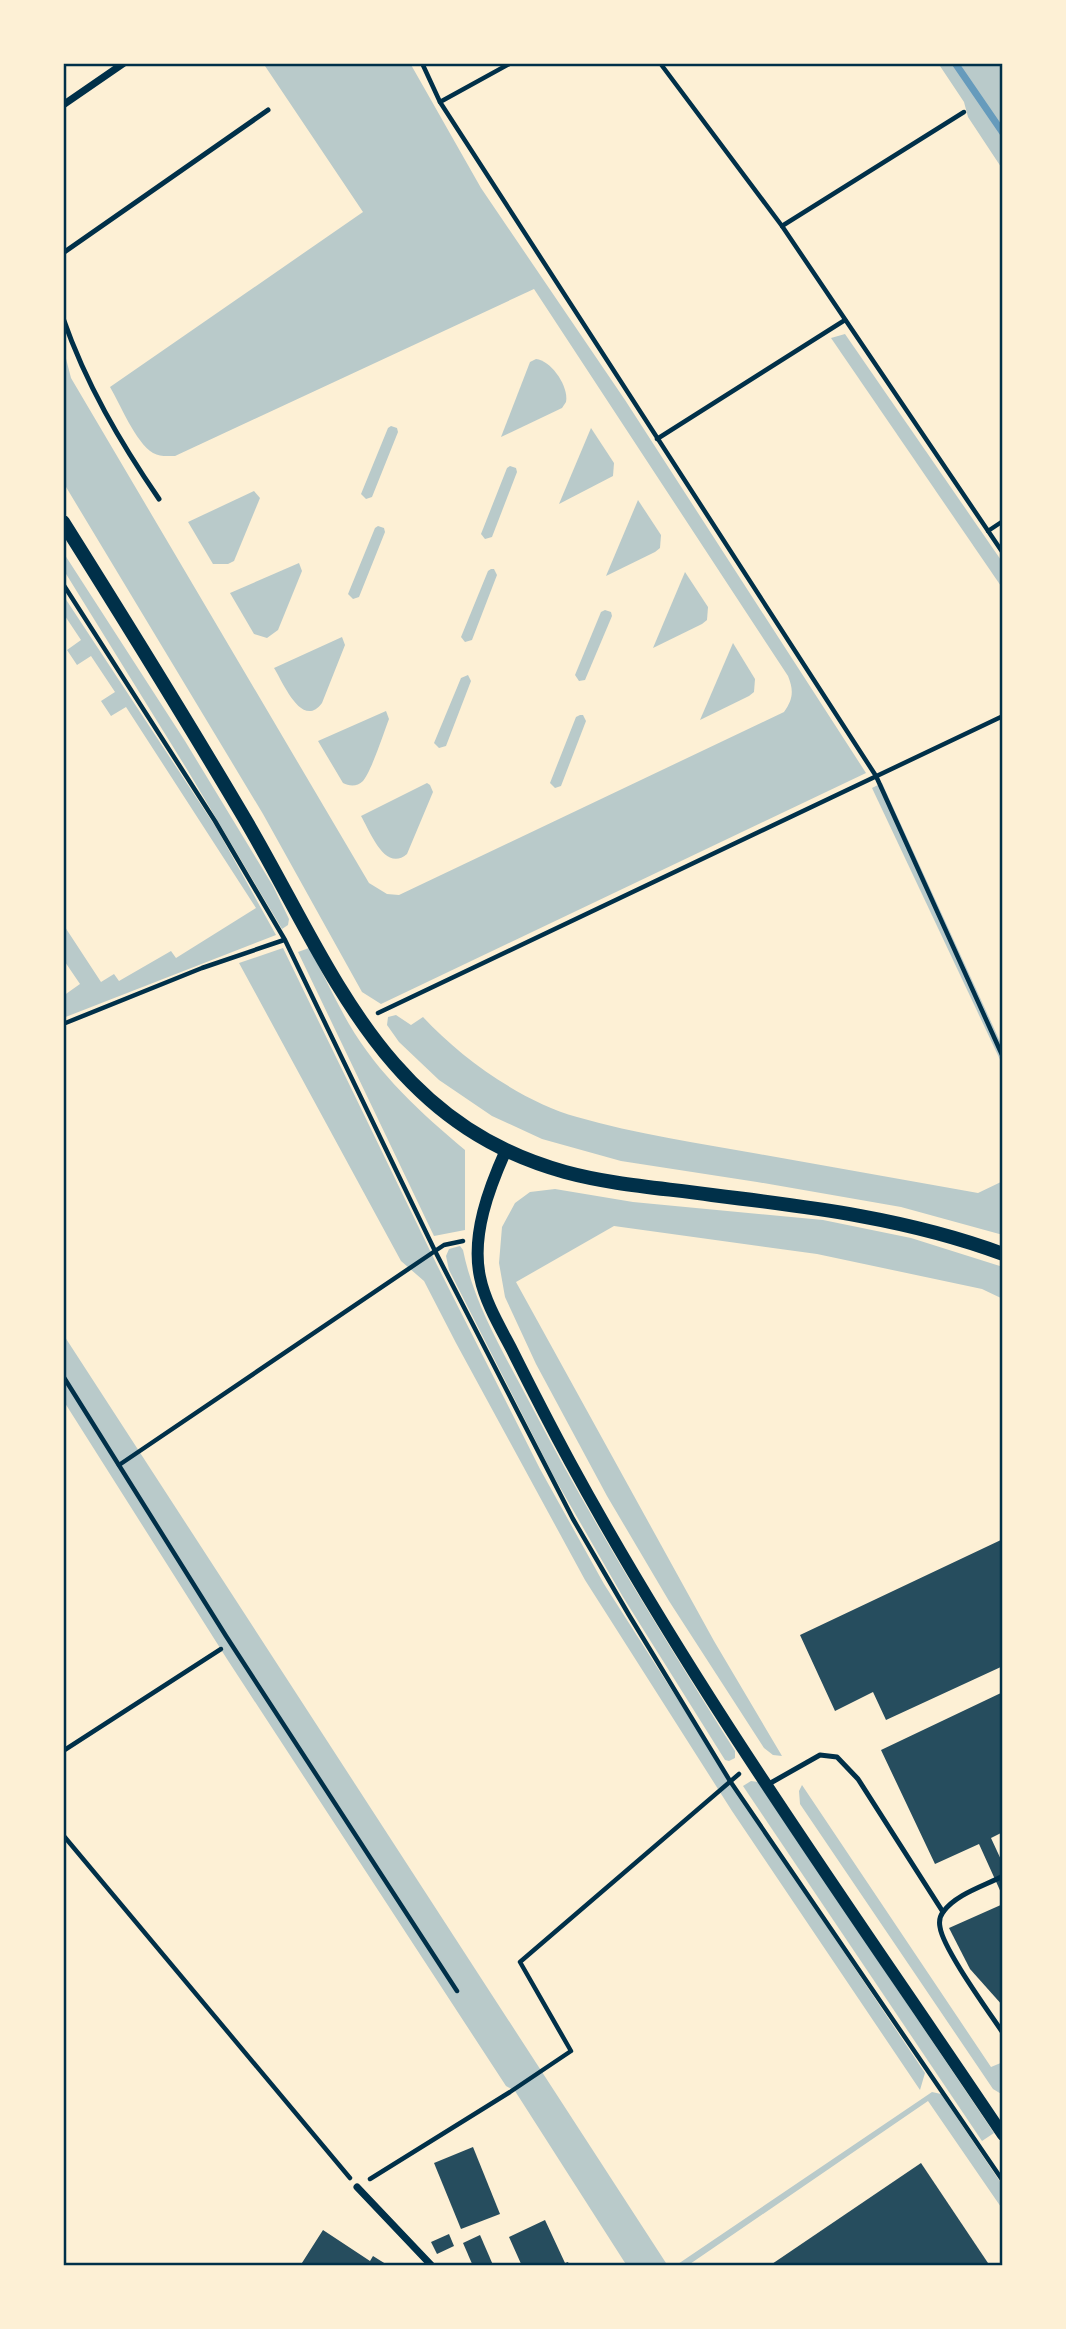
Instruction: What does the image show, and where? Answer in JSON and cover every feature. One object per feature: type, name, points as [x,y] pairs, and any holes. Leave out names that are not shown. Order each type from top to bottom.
[{"type":"main road","points":[[63,522],[239,809],[360,1021],[397,1068],[433,1102],[475,1133],[506,1150],[564,1172],[594,1179],[865,1216],[943,1234],[1003,1254]]},
{"type":"street","points":[[63,105],[124,63]]},
{"type":"street","points":[[506,1150],[493,1183],[478,1239],[477,1259],[486,1296],[542,1410],[655,1609],[767,1785],[1003,2135]]},
{"type":"street","points":[[357,2187],[432,2266]]},
{"type":"lane","points":[[63,253],[268,110]]},
{"type":"lane","points":[[63,318],[102,409],[126,451],[159,499]]},
{"type":"lane","points":[[767,1785],[820,1755],[837,1757],[858,1779],[943,1912]]},
{"type":"lane","points":[[1003,1876],[958,1898],[943,1912],[940,1919],[940,1929],[945,1941],[1003,2033]]},
{"type":"path","points":[[422,63],[440,102],[876,776],[1003,1057]]},
{"type":"path","points":[[440,102],[512,63]]},
{"type":"path","points":[[660,63],[782,226],[1003,553]]},
{"type":"path","points":[[782,226],[964,112]]},
{"type":"path","points":[[657,439],[845,320]]},
{"type":"path","points":[[988,531],[1003,521]]},
{"type":"path","points":[[63,584],[215,821],[285,940],[435,1251],[573,1519],[730,1781],[1003,2181]]},
{"type":"path","points":[[360,1021],[1003,716]]},
{"type":"path","points":[[63,1024],[202,968],[308,933]]},
{"type":"path","points":[[119,1465],[444,1245],[478,1239]]},
{"type":"path","points":[[63,1376],[226,1636],[457,1992]]},
{"type":"path","points":[[63,1751],[221,1649]]},
{"type":"path","points":[[63,1835],[357,2187],[510,2092],[570,2050],[520,1962],[730,1781]]},
{"type":"shaded area","points":[[263,63],[410,63],[481,188],[625,400],[866,773],[381,1004],[362,992],[263,814],[63,482],[63,347],[71,378],[369,883],[387,894],[399,895],[784,712],[792,691],[788,676],[534,289],[175,456],[156,454],[141,441],[110,387],[363,212]]},
{"type":"shaded area","points":[[938,63],[1003,63],[1003,170],[968,117],[964,102]]},
{"type":"shaded area","points":[[845,334],[1003,563],[1003,589],[831,338]]},
{"type":"shaded area","points":[[536,359],[548,364],[558,376],[565,389],[566,402],[562,408],[501,437],[530,362]]},
{"type":"shaded area","points":[[391,426],[397,428],[398,432],[372,497],[366,499],[361,494]]},
{"type":"shaded area","points":[[591,428],[614,463],[613,476],[559,504]]},
{"type":"shaded area","points":[[510,466],[516,468],[517,472],[492,537],[485,539],[481,534]]},
{"type":"shaded area","points":[[254,491],[260,498],[234,561],[228,564],[213,564],[188,522]]},
{"type":"shaded area","points":[[638,500],[661,535],[660,548],[606,576]]},
{"type":"shaded area","points":[[378,526],[384,528],[385,532],[359,597],[353,599],[348,594]]},
{"type":"shaded area","points":[[63,552],[185,741],[273,886],[289,919],[288,925],[282,929],[63,569]]},
{"type":"shaded area","points":[[299,563],[302,571],[278,630],[267,638],[254,634],[230,593]]},
{"type":"shaded area","points":[[491,569],[494,569],[497,575],[472,640],[465,642],[461,637]]},
{"type":"shaded area","points":[[685,572],[708,607],[707,620],[653,648]]},
{"type":"shaded area","points":[[63,595],[217,829],[276,935],[63,1018],[63,996],[80,984],[63,959],[63,924],[101,982],[114,974],[119,981],[171,951],[176,958],[256,908],[126,707],[111,716],[101,701],[115,692],[91,656],[77,665],[67,650],[81,640],[63,613]]},
{"type":"shaded area","points":[[601,612],[611,612],[612,616],[585,680],[579,681],[575,675]]},
{"type":"shaded area","points":[[342,637],[345,645],[322,703],[315,710],[307,711],[294,701],[274,668]]},
{"type":"shaded area","points":[[733,643],[755,679],[754,692],[700,720]]},
{"type":"shaded area","points":[[468,675],[471,681],[446,746],[439,748],[434,743],[461,678]]},
{"type":"shaded area","points":[[386,711],[389,719],[366,776],[356,785],[343,783],[318,741]]},
{"type":"shaded area","points":[[583,715],[586,721],[561,786],[555,788],[550,783],[576,717]]},
{"type":"shaded area","points":[[427,783],[433,792],[407,854],[392,858],[379,848],[361,816]]},
{"type":"shaded area","points":[[882,783],[1003,1048],[1003,1066],[872,788]]},
{"type":"shaded area","points":[[283,948],[437,1265],[540,1469],[604,1584],[740,1797],[925,2073],[920,2090],[732,1811],[585,1580],[424,1281],[401,1261],[239,963]]},
{"type":"shaded area","points":[[309,948],[349,1024],[373,1060],[417,1107],[465,1150],[465,1230],[434,1236],[298,952]]},
{"type":"shaded area","points":[[396,1015],[411,1025],[423,1017],[456,1048],[494,1077],[535,1101],[577,1117],[667,1138],[978,1193],[1003,1181],[1003,1235],[901,1207],[621,1161],[542,1139],[492,1116],[439,1080],[399,1042],[387,1025],[388,1017]]},
{"type":"shaded area","points":[[555,1189],[633,1202],[823,1220],[911,1238],[1003,1267],[1003,1299],[982,1289],[817,1254],[614,1226],[516,1282],[714,1641],[782,1756],[773,1755],[764,1748],[669,1601],[607,1496],[536,1364],[505,1297],[499,1263],[502,1227],[515,1203],[530,1192]]},
{"type":"shaded area","points":[[460,1246],[491,1329],[555,1449],[630,1580],[735,1751],[735,1758],[725,1760],[623,1597],[554,1477],[449,1270],[446,1256],[449,1249]]},
{"type":"shaded area","points":[[63,1334],[666,2263],[660,2266],[627,2266],[515,2091],[506,2086],[227,1659],[63,1400]]},
{"type":"shaded area","points":[[751,1781],[758,1782],[994,2133],[982,2141],[743,1786]]},
{"type":"shaded area","points":[[802,1785],[991,2067],[1003,2062],[1003,2095],[993,2089],[800,1804],[799,1791]]},
{"type":"shaded area","points":[[932,2092],[941,2094],[1003,2186],[1003,2210],[928,2101],[687,2266],[675,2266]]},
{"type":"building","points":[[1003,1539],[1003,1666],[886,1720],[873,1692],[835,1711],[800,1635]]},
{"type":"building","points":[[1003,1692],[1003,1832],[991,1838],[1003,1864],[1003,1897],[979,1844],[935,1864],[881,1750]]},
{"type":"building","points":[[1003,1904],[1003,2006],[970,1969],[949,1928]]},
{"type":"building","points":[[473,2147],[500,2214],[461,2229],[434,2163]]},
{"type":"building","points":[[921,2163],[990,2266],[769,2266]]},
{"type":"building","points":[[545,2220],[565,2263],[568,2262],[570,2266],[522,2266],[509,2237]]},
{"type":"building","points":[[323,2230],[370,2261],[373,2256],[389,2266],[300,2266]]},
{"type":"building","points":[[449,2234],[454,2246],[437,2254],[431,2242]]},
{"type":"building","points":[[480,2235],[493,2265],[473,2266],[463,2243]]},
{"type":"waterway","points":[[955,63],[1003,133]]}]
